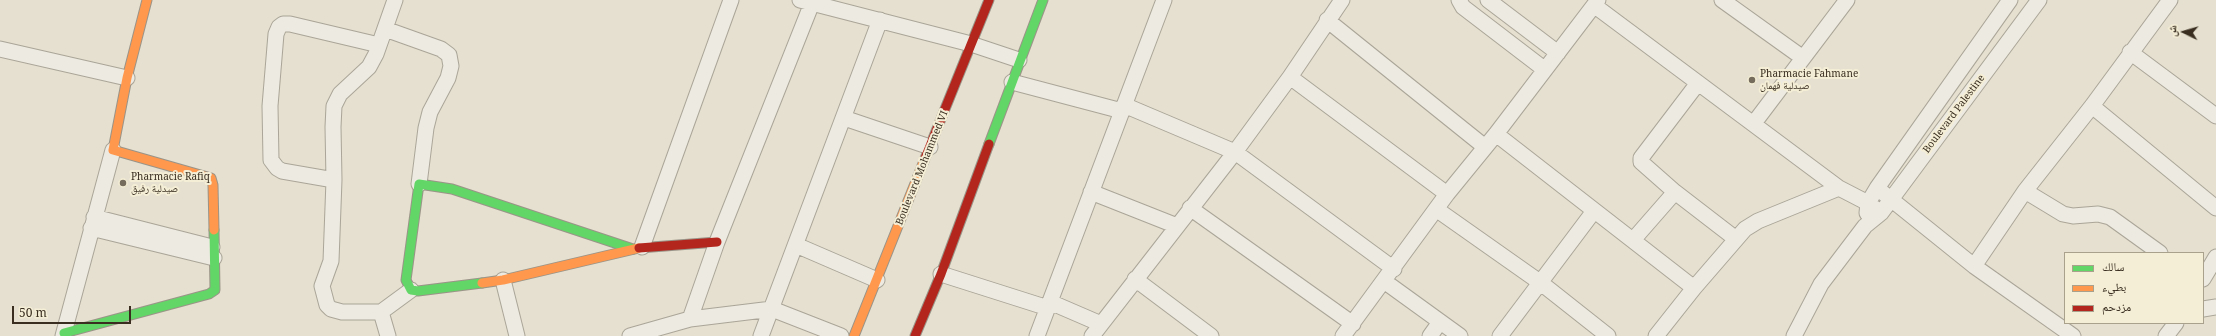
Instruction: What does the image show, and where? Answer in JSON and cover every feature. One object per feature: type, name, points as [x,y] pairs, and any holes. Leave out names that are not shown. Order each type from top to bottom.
[{"type":"street","points":[[64,335],[113,150],[127,78],[147,0]]},
{"type":"street","points":[[395,0],[379,45],[369,67],[340,94],[334,106],[332,127],[334,180],[331,260],[322,286],[327,305],[331,309],[342,312],[381,312],[411,290],[418,291],[504,280],[637,248],[717,242]]},
{"type":"street","points":[[637,248],[731,0]]},
{"type":"street","name":"Boulevard Mohammed VI","points":[[854,336],[989,0]]},
{"type":"street","points":[[915,336],[941,274],[1019,60],[1043,0]]},
{"type":"street","points":[[1037,336],[1164,0]]},
{"type":"street","points":[[941,274],[1049,305],[1097,330],[1290,77],[1327,20],[1342,0]]},
{"type":"street","points":[[1488,0],[1558,53]]},
{"type":"street","points":[[1722,0],[1803,58]]},
{"type":"street","points":[[1754,123],[1847,0]]},
{"type":"street","name":"Boulevard Palestine","points":[[1865,226],[1868,203],[1876,188],[2010,0]]},
{"type":"street","name":"Boulevard Palestine","points":[[1794,336],[1821,284],[1865,226],[1880,213],[2039,0]]},
{"type":"street","points":[[1974,266],[2025,191],[2092,106],[2130,52],[2170,0]]},
{"type":"street","points":[[690,319],[806,2],[971,44],[1019,60]]},
{"type":"street","points":[[1464,2],[1544,69]]},
{"type":"street","points":[[1190,208],[1348,330],[1394,269],[1446,194],[1496,134],[1544,69],[1596,3],[1839,188],[1868,203],[1880,213]]},
{"type":"street","points":[[761,336],[880,20]]},
{"type":"street","points":[[1327,20],[1485,146]]},
{"type":"street","points":[[334,180],[282,171],[276,168],[271,160],[270,106],[276,34],[283,24],[290,24],[379,45]]},
{"type":"street","points":[[385,29],[441,49],[449,56],[451,66],[448,78],[430,112],[426,128],[406,280],[411,290]]},
{"type":"street","points":[[0,49],[127,78]]},
{"type":"street","points":[[2130,52],[2216,116]]},
{"type":"street","points":[[1290,77],[1446,194]]},
{"type":"street","points":[[1012,82],[1123,108],[1234,152],[1394,269]]},
{"type":"street","points":[[1698,82],[1641,158],[1641,162],[1675,192],[1736,239]]},
{"type":"street","points":[[2092,106],[2216,208]]},
{"type":"street","points":[[844,118],[930,147]]},
{"type":"street","points":[[1496,134],[1694,288]]},
{"type":"street","points":[[64,335],[209,294],[215,290],[213,185],[211,178],[113,150]]},
{"type":"street","points":[[419,184],[452,189],[637,248]]},
{"type":"street","points":[[1656,336],[1694,288],[1745,229],[1758,221],[1839,188]]},
{"type":"street","points":[[1876,188],[1891,198],[1974,266],[2074,336]]},
{"type":"street","points":[[2025,191],[2063,214],[2073,216],[2098,214],[2110,217],[2159,252]]},
{"type":"street","points":[[1091,192],[1176,226]]},
{"type":"street","points":[[1633,240],[1675,192]]},
{"type":"street","points":[[1436,209],[1541,283],[1608,336]]},
{"type":"street","points":[[1500,336],[1594,211]]},
{"type":"street","points":[[93,223],[214,253]]},
{"type":"street","points":[[796,245],[877,280]]},
{"type":"street","points":[[2204,277],[2216,257]]},
{"type":"street","points":[[1135,279],[1211,336]]},
{"type":"street","points":[[504,280],[518,336]]},
{"type":"street","points":[[1384,281],[1460,336]]},
{"type":"street","points":[[2204,309],[2216,307]]},
{"type":"street","points":[[630,336],[690,319],[772,309],[841,336]]},
{"type":"street","points":[[381,312],[388,336]]},
{"type":"street","points":[[1430,336],[1440,322]]},
{"type":"street","points":[[2166,336],[2175,324]]},
{"type":"traffic: fast","points":[[989,144],[1043,0]]},
{"type":"traffic: fast","points":[[482,283],[418,291],[411,290],[406,280],[419,184],[452,189],[633,249]]},
{"type":"traffic: fast","points":[[64,333],[209,294],[215,290],[214,230]]},
{"type":"traffic: slow","points":[[147,0],[127,78],[113,150],[211,178],[213,185],[214,230]]},
{"type":"traffic: slow","points":[[854,336],[924,161]]},
{"type":"traffic: slow","points":[[482,283],[503,280],[639,248]]},
{"type":"traffic: jam","points":[[924,161],[989,0]]},
{"type":"traffic: jam","points":[[915,336],[941,274],[989,144]]},
{"type":"traffic: jam","points":[[639,248],[717,242]]},
{"type":"place","name":"Pharmacie Fahmane صيدلية فهمان","points":[[1752,80]]},
{"type":"place","name":"Pharmacie Rafiq صيدلية رفيق","points":[[123,183]]}]
